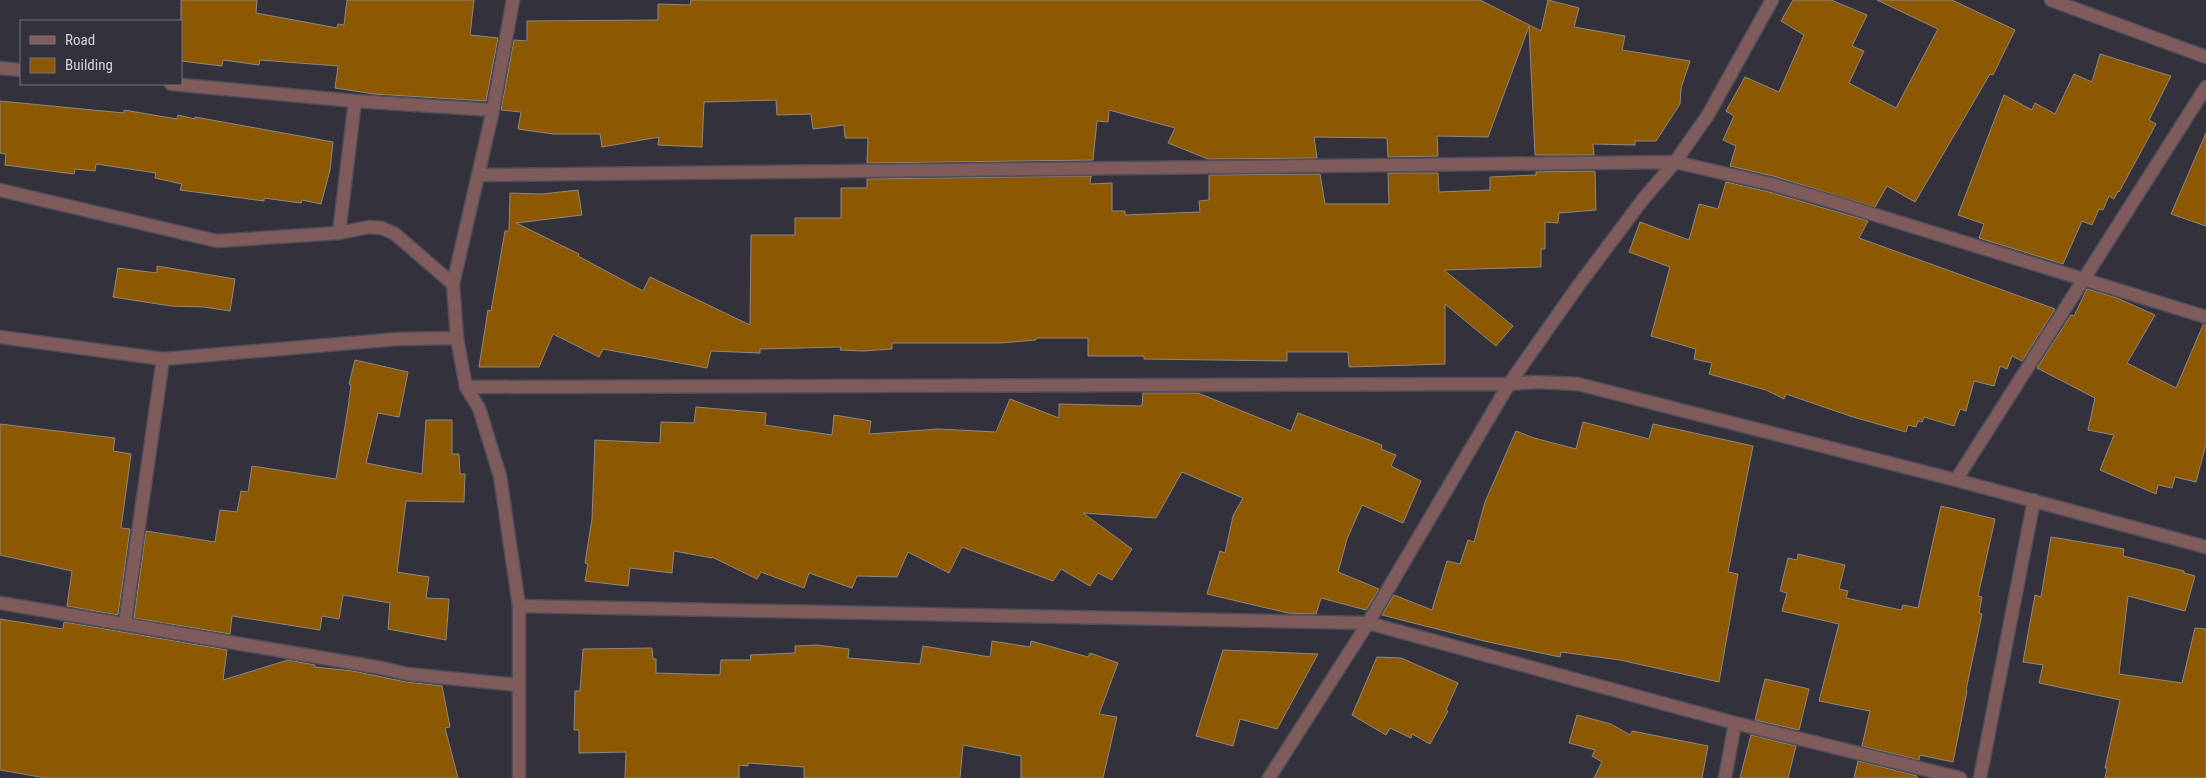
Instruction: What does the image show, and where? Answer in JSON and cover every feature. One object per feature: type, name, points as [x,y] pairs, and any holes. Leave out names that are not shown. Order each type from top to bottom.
[{"type":"street","points":[[513,0],[493,110],[453,284],[457,338],[466,387],[479,408],[500,476],[519,606],[519,778]]},
{"type":"street","points":[[1269,778],[1368,624],[1509,384],[1578,286],[1644,198],[1675,162],[1708,115],[1772,0]]},
{"type":"street","points":[[2051,0],[2206,57]]},
{"type":"street","points":[[0,68],[20,70]]},
{"type":"street","points":[[181,85],[355,101],[493,110]]},
{"type":"street","points":[[1956,480],[2082,279],[2206,88]]},
{"type":"street","points":[[339,233],[355,101]]},
{"type":"street","points":[[478,175],[1675,162],[1771,184],[1813,196],[2206,317]]},
{"type":"street","points":[[0,190],[210,240],[233,241],[382,228],[395,234],[453,284]]},
{"type":"street","points":[[0,337],[163,359],[398,338],[457,338]]},
{"type":"street","points":[[125,623],[163,359]]},
{"type":"street","points":[[466,387],[1509,384],[1536,382],[1578,384],[2034,500],[2206,547]]},
{"type":"street","points":[[1980,778],[2034,500]]},
{"type":"street","points":[[0,602],[382,668],[407,674],[518,686]]},
{"type":"street","points":[[519,606],[1368,624],[1735,723],[1960,778]]},
{"type":"street","points":[[1725,778],[1735,723]]},
{"type":"building","points":[[181,0],[257,0],[256,13],[337,28],[338,24],[344,25],[347,0],[474,0],[470,35],[498,38],[486,101],[374,94],[335,88],[338,66],[260,60],[259,65],[223,60],[222,66],[182,61]]},
{"type":"building","points":[[691,0],[1480,0],[1541,31],[1548,0],[1579,8],[1574,27],[1625,36],[1622,50],[1690,61],[1681,88],[1680,104],[1656,141],[1635,141],[1635,145],[1593,144],[1594,155],[1535,155],[1529,26],[1488,137],[1437,136],[1438,156],[1388,157],[1387,138],[1314,137],[1317,158],[1208,159],[1168,143],[1175,128],[1109,110],[1108,122],[1097,121],[1093,160],[867,163],[868,138],[845,138],[844,125],[813,129],[811,114],[777,115],[776,100],[704,102],[702,147],[658,145],[659,137],[602,147],[600,134],[553,134],[518,129],[521,112],[501,110],[514,40],[527,41],[527,21],[658,20],[658,4],[690,5]]},
{"type":"building","points":[[1793,0],[1831,0],[1867,15],[1852,46],[1864,51],[1849,83],[1896,108],[1938,29],[1877,0],[1952,0],[2015,30],[1993,75],[1990,74],[1915,202],[1887,186],[1875,207],[1773,176],[1730,166],[1736,146],[1723,140],[1734,116],[1726,111],[1745,77],[1779,92],[1804,35],[1781,21]]},
{"type":"building","points":[[2100,54],[2171,76],[2149,120],[2156,124],[2119,192],[2114,199],[2109,196],[2103,210],[2099,209],[2092,225],[2082,221],[2063,264],[1979,238],[1984,224],[1958,215],[2004,95],[2032,110],[2035,103],[2055,114],[2074,74],[2092,82]]},
{"type":"building","points":[[0,101],[124,113],[124,110],[177,119],[178,115],[195,119],[195,117],[333,142],[330,170],[321,204],[302,200],[301,203],[264,198],[264,201],[180,190],[182,184],[155,178],[156,173],[96,164],[95,171],[75,169],[74,174],[5,165],[6,154],[0,153]]},
{"type":"building","points":[[2206,133],[2206,226],[2171,214]]},
{"type":"building","points":[[1595,171],[1596,210],[1559,213],[1558,223],[1545,222],[1545,249],[1541,249],[1541,267],[1444,270],[1513,326],[1496,346],[1445,304],[1445,364],[1349,367],[1348,352],[1287,352],[1287,361],[1144,359],[1144,356],[1088,356],[1088,338],[1036,338],[1036,340],[1000,343],[892,343],[892,349],[863,351],[840,350],[841,347],[760,349],[760,353],[711,351],[707,368],[603,349],[599,357],[553,334],[539,367],[479,367],[488,310],[491,311],[505,231],[509,231],[510,193],[542,194],[578,190],[582,215],[516,223],[579,254],[578,256],[643,291],[650,277],[750,325],[751,235],[795,235],[795,218],[841,218],[841,188],[867,188],[867,179],[1091,176],[1090,184],[1112,183],[1112,211],[1125,211],[1125,215],[1200,212],[1199,201],[1209,200],[1209,175],[1320,174],[1325,204],[1389,204],[1388,173],[1438,173],[1439,192],[1490,190],[1490,177],[1536,175],[1536,172]]},
{"type":"building","points":[[1726,182],[1769,192],[1868,221],[1859,238],[2055,309],[2022,361],[2012,356],[2007,369],[2000,366],[1994,386],[1974,381],[1966,411],[1960,409],[1954,426],[1924,417],[1922,422],[1918,421],[1916,427],[1908,425],[1906,432],[1853,417],[1786,394],[1784,399],[1766,390],[1709,374],[1712,363],[1694,359],[1696,349],[1651,336],[1670,267],[1629,252],[1640,222],[1689,240],[1699,204],[1718,209]]},
{"type":"building","points":[[157,266],[235,279],[230,311],[204,307],[171,306],[113,297],[118,268],[157,273]]},
{"type":"building","points":[[2087,289],[2117,298],[2155,315],[2127,363],[2176,388],[2203,325],[2206,325],[2206,444],[2196,482],[2175,477],[2172,488],[2158,485],[2156,494],[2100,470],[2114,435],[2088,430],[2095,398],[2037,368],[2071,315],[2074,316]]},
{"type":"building","points":[[355,360],[408,372],[399,417],[378,413],[366,463],[422,474],[426,420],[452,420],[452,454],[459,454],[460,474],[465,474],[464,502],[406,501],[397,572],[429,577],[426,598],[449,599],[446,640],[388,629],[390,603],[343,595],[339,619],[322,616],[320,630],[232,616],[230,634],[134,618],[146,531],[215,542],[220,510],[237,512],[241,491],[248,492],[252,466],[336,479],[348,408],[351,385],[349,384]]},
{"type":"building","points":[[1143,393],[1198,393],[1291,431],[1298,413],[1382,445],[1381,449],[1396,455],[1391,466],[1421,481],[1403,523],[1362,505],[1347,539],[1338,572],[1379,589],[1366,610],[1321,598],[1316,614],[1288,613],[1207,594],[1220,551],[1225,553],[1233,516],[1243,498],[1182,472],[1156,518],[1083,513],[1132,549],[1112,580],[1098,573],[1090,586],[1061,569],[1053,581],[962,547],[949,573],[908,552],[897,577],[857,576],[852,588],[809,573],[804,588],[761,572],[757,579],[712,557],[674,551],[672,573],[630,568],[628,586],[585,581],[588,564],[585,563],[592,519],[595,440],[660,443],[661,422],[694,423],[696,407],[766,413],[765,425],[832,435],[834,415],[871,421],[869,434],[938,429],[996,432],[1010,399],[1059,418],[1059,404],[1142,406]]},
{"type":"building","points":[[1583,422],[1649,439],[1653,424],[1753,446],[1728,572],[1738,574],[1719,682],[1620,660],[1561,652],[1560,657],[1484,641],[1382,615],[1394,595],[1432,610],[1447,561],[1460,564],[1468,540],[1474,542],[1485,502],[1516,431],[1534,438],[1576,449]]},
{"type":"building","points":[[0,424],[115,438],[113,451],[131,454],[121,528],[130,529],[118,615],[67,606],[72,571],[0,555]]},
{"type":"building","points":[[1941,506],[1995,519],[1978,596],[1982,597],[1979,613],[1982,614],[1953,762],[1920,755],[1919,760],[1862,746],[1870,711],[1819,701],[1839,624],[1782,611],[1787,593],[1780,591],[1788,558],[1797,560],[1798,554],[1845,565],[1839,589],[1848,591],[1846,598],[1901,610],[1903,605],[1918,608]]},
{"type":"building","points":[[2051,537],[2124,549],[2123,556],[2184,571],[2184,573],[2195,576],[2185,611],[2128,596],[2119,674],[2182,683],[2195,628],[2206,629],[2206,778],[2105,778],[2107,768],[2105,768],[2120,700],[2039,683],[2043,665],[2023,662],[2035,595],[2041,597]]},
{"type":"building","points":[[0,619],[63,629],[64,622],[227,650],[223,680],[288,660],[315,665],[315,667],[353,671],[406,682],[442,686],[450,727],[445,728],[458,778],[46,778],[0,770]]},
{"type":"building","points":[[992,641],[1030,647],[1031,641],[1088,657],[1090,653],[1118,663],[1099,714],[1117,717],[1103,778],[1021,778],[1021,756],[963,745],[960,778],[804,778],[804,767],[748,763],[748,766],[739,765],[739,778],[625,778],[626,752],[579,753],[579,730],[574,730],[575,691],[580,691],[583,649],[652,648],[653,659],[656,659],[656,673],[720,675],[721,660],[751,660],[750,655],[795,653],[795,646],[817,645],[849,649],[848,658],[920,664],[923,646],[990,657]]},
{"type":"building","points":[[1223,650],[1318,654],[1277,729],[1240,719],[1233,746],[1196,736]]},
{"type":"building","points":[[1377,657],[1401,658],[1458,683],[1446,710],[1448,711],[1430,744],[1412,734],[1411,738],[1390,728],[1386,735],[1352,715]]},
{"type":"building","points":[[1765,679],[1809,689],[1799,730],[1755,720]]},
{"type":"building","points":[[1577,715],[1611,724],[1630,735],[1632,731],[1708,746],[1702,778],[1594,778],[1602,762],[1592,756],[1595,750],[1569,743]]},
{"type":"building","points":[[1751,735],[1796,746],[1788,778],[1740,778]]},
{"type":"building","points":[[1858,761],[1917,776],[1917,778],[1854,778]]}]
